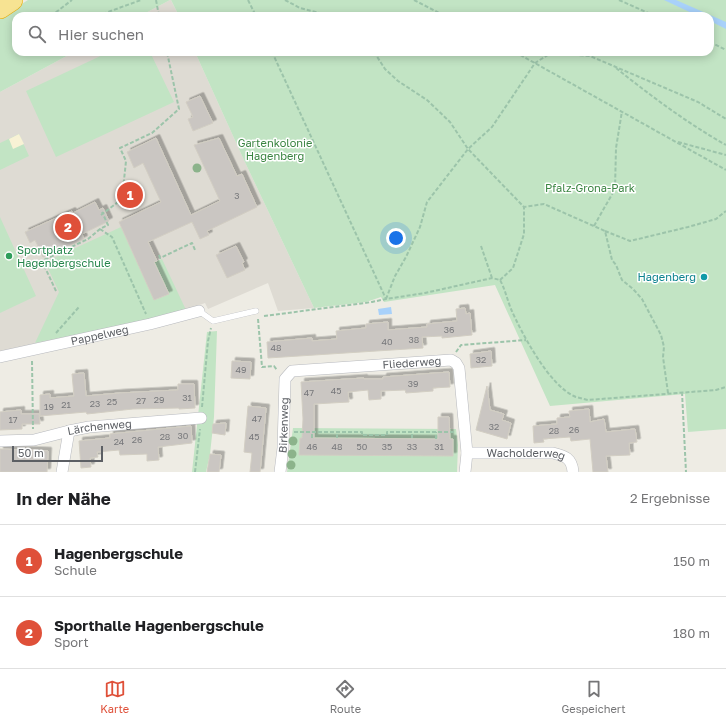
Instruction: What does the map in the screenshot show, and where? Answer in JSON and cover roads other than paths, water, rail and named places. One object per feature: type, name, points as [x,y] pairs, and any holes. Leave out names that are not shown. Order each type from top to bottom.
[{"type":"highway","points":[[0,8],[12,0]]},
{"type":"street","name":"Pappelweg","points":[[0,357],[150,324],[199,311]]},
{"type":"street","name":"Fliederweg","points":[[285,379],[292,371],[451,360],[456,363],[459,368],[468,453],[465,472]]},
{"type":"street","name":"Birkenweg","points":[[280,472],[285,379]]},
{"type":"street","name":"Lärchenweg","points":[[0,441],[34,440],[69,430],[89,427],[201,418]]},
{"type":"street","points":[[62,472],[69,430]]},
{"type":"street","name":"Wacholderweg","points":[[468,453],[553,453],[565,456],[572,464],[573,472]]},
{"type":"lane","points":[[199,311],[213,321],[256,311]]},
{"type":"water","points":[[664,0],[676,0],[703,12],[690,12]]},
{"type":"water","points":[[714,17],[726,22],[726,29],[714,23]]},
{"type":"water","points":[[391,307],[392,314],[379,315],[378,309]]},
{"type":"place","name":"Hagenbergschule","points":[[130,195]]},
{"type":"place","name":"Sporthalle Hagenbergschule","points":[[68,227]]},
{"type":"place","name":"Sportplatz Hagenbergschule","points":[[9,256]]},
{"type":"place","name":"Hagenberg","points":[[704,277]]},
{"type":"park label","name":"Gartenkolonie Hagenberg","points":[[275,149]]},
{"type":"park label","name":"Pfalz-Grona-Park","points":[[590,188]]}]
